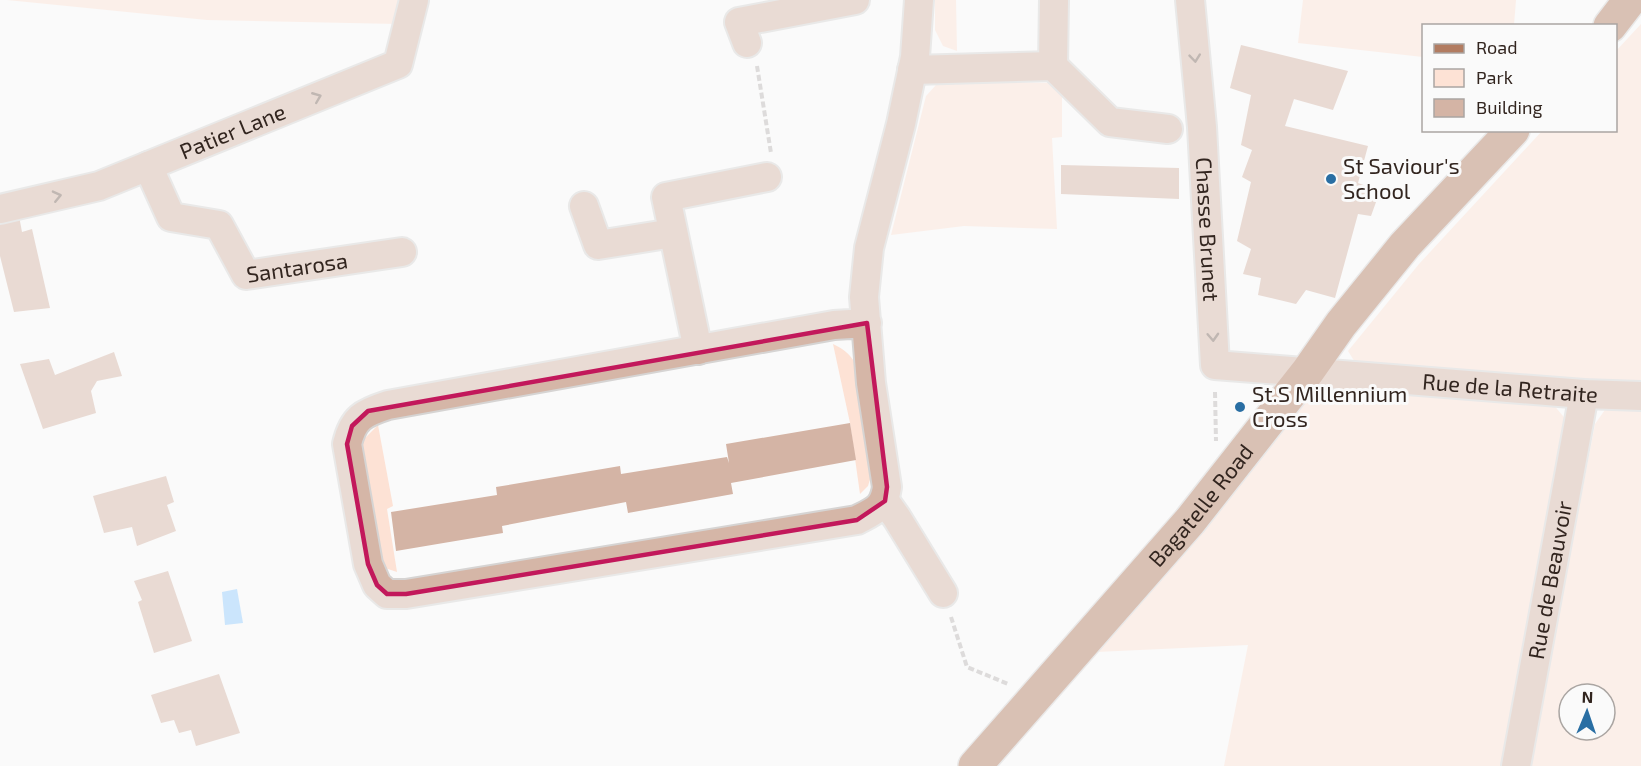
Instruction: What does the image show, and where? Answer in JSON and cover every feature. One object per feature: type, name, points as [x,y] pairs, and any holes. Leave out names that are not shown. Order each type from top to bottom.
[{"type":"main road","points":[[1612,24],[1630,0]]},
{"type":"main road","name":"Bagatelle Road","points":[[975,766],[1190,521],[1308,371],[1341,324],[1405,245],[1511,132]]},
{"type":"street","name":"Patier Lane","points":[[0,209],[99,186],[398,64],[414,0]]},
{"type":"street","points":[[747,43],[740,22],[855,0]]},
{"type":"street","points":[[867,323],[834,325],[388,405],[368,411],[352,426],[347,444],[368,564],[377,585],[387,594],[406,594],[846,522],[867,515],[885,501],[887,487],[872,383],[867,323],[864,297],[869,248],[901,124],[912,70],[919,0]]},
{"type":"street","points":[[1053,66],[1054,0]]},
{"type":"street","name":"Chasse Brunet","points":[[1190,0],[1202,127],[1215,365]]},
{"type":"street","points":[[912,70],[1053,66],[1110,122],[1168,129]]},
{"type":"street","name":"Santarosa","points":[[148,166],[171,217],[219,225],[246,275],[402,252]]},
{"type":"street","points":[[699,350],[666,197],[767,177]]},
{"type":"street","points":[[584,206],[598,245],[673,233]]},
{"type":"street","points":[[1215,365],[1308,371]]},
{"type":"street","name":"Rue de la Retraite","points":[[1308,371],[1584,394],[1641,396]]},
{"type":"street","name":"Rue de Beauvoir","points":[[1516,766],[1584,394]]},
{"type":"street","points":[[885,501],[943,593]]},
{"type":"path","points":[[747,43],[755,54],[771,157],[767,177]]},
{"type":"path","points":[[1215,365],[1216,459],[1227,474]]},
{"type":"path","points":[[943,593],[967,667],[1036,696]]},
{"type":"highlighted area","points":[[867,323],[887,487],[885,501],[857,520],[406,594],[387,594],[377,585],[368,564],[347,444],[352,426],[368,411]]},
{"type":"green space","points":[[7,0],[402,0],[398,24],[207,20]]},
{"type":"green space","points":[[935,0],[956,0],[957,51],[943,46],[935,30]]},
{"type":"green space","points":[[1303,0],[1516,0],[1514,24],[1422,24],[1422,57],[1298,43]]},
{"type":"green space","points":[[1641,24],[1641,382],[1358,367],[1348,351],[1419,264],[1541,132],[1617,132],[1617,50]]},
{"type":"green space","points":[[952,82],[1062,83],[1062,137],[1052,138],[1057,229],[964,226],[891,235],[926,96],[936,85]]},
{"type":"green space","points":[[833,344],[847,353],[857,366],[871,476],[868,486],[860,494],[850,423]]},
{"type":"green space","points":[[1322,389],[1553,404],[1572,427],[1508,766],[1224,766],[1248,645],[1096,652],[1303,398]]},
{"type":"green space","points":[[1607,407],[1641,408],[1641,766],[1530,766],[1595,424]]},
{"type":"green space","points":[[378,425],[393,506],[387,509],[397,572],[385,568],[378,553],[360,454],[363,440]]},
{"type":"water","points":[[237,589],[243,623],[225,625],[222,592]]},
{"type":"building","points":[[1241,45],[1348,71],[1333,110],[1294,99],[1285,126],[1368,146],[1358,183],[1380,191],[1371,216],[1358,214],[1335,298],[1306,290],[1296,304],[1258,295],[1261,278],[1243,274],[1251,249],[1237,241],[1251,182],[1242,177],[1252,150],[1241,145],[1251,95],[1230,88]]},
{"type":"building","points":[[1061,165],[1179,168],[1179,199],[1061,194]]},
{"type":"building","points":[[19,216],[22,232],[32,229],[50,308],[14,312],[0,256],[0,223]]},
{"type":"building","points":[[114,352],[122,376],[97,381],[91,391],[96,413],[43,429],[20,364],[49,359],[55,375]]},
{"type":"building","points":[[850,423],[856,460],[731,483],[733,494],[628,513],[626,502],[502,526],[503,533],[396,551],[391,512],[497,495],[496,487],[620,466],[621,474],[727,457],[729,463],[726,444]]},
{"type":"building","points":[[166,476],[174,502],[167,505],[176,531],[137,546],[132,527],[104,533],[93,496]]},
{"type":"building","points":[[168,571],[192,641],[154,653],[138,602],[142,600],[134,581]]},
{"type":"building","points":[[219,674],[240,733],[196,746],[191,730],[179,733],[174,720],[161,723],[151,695]]},
{"type":"place","name":"St Saviour's School","points":[[1331,179]]},
{"type":"place","name":"St.S Millennium Cross","points":[[1240,407]]}]
